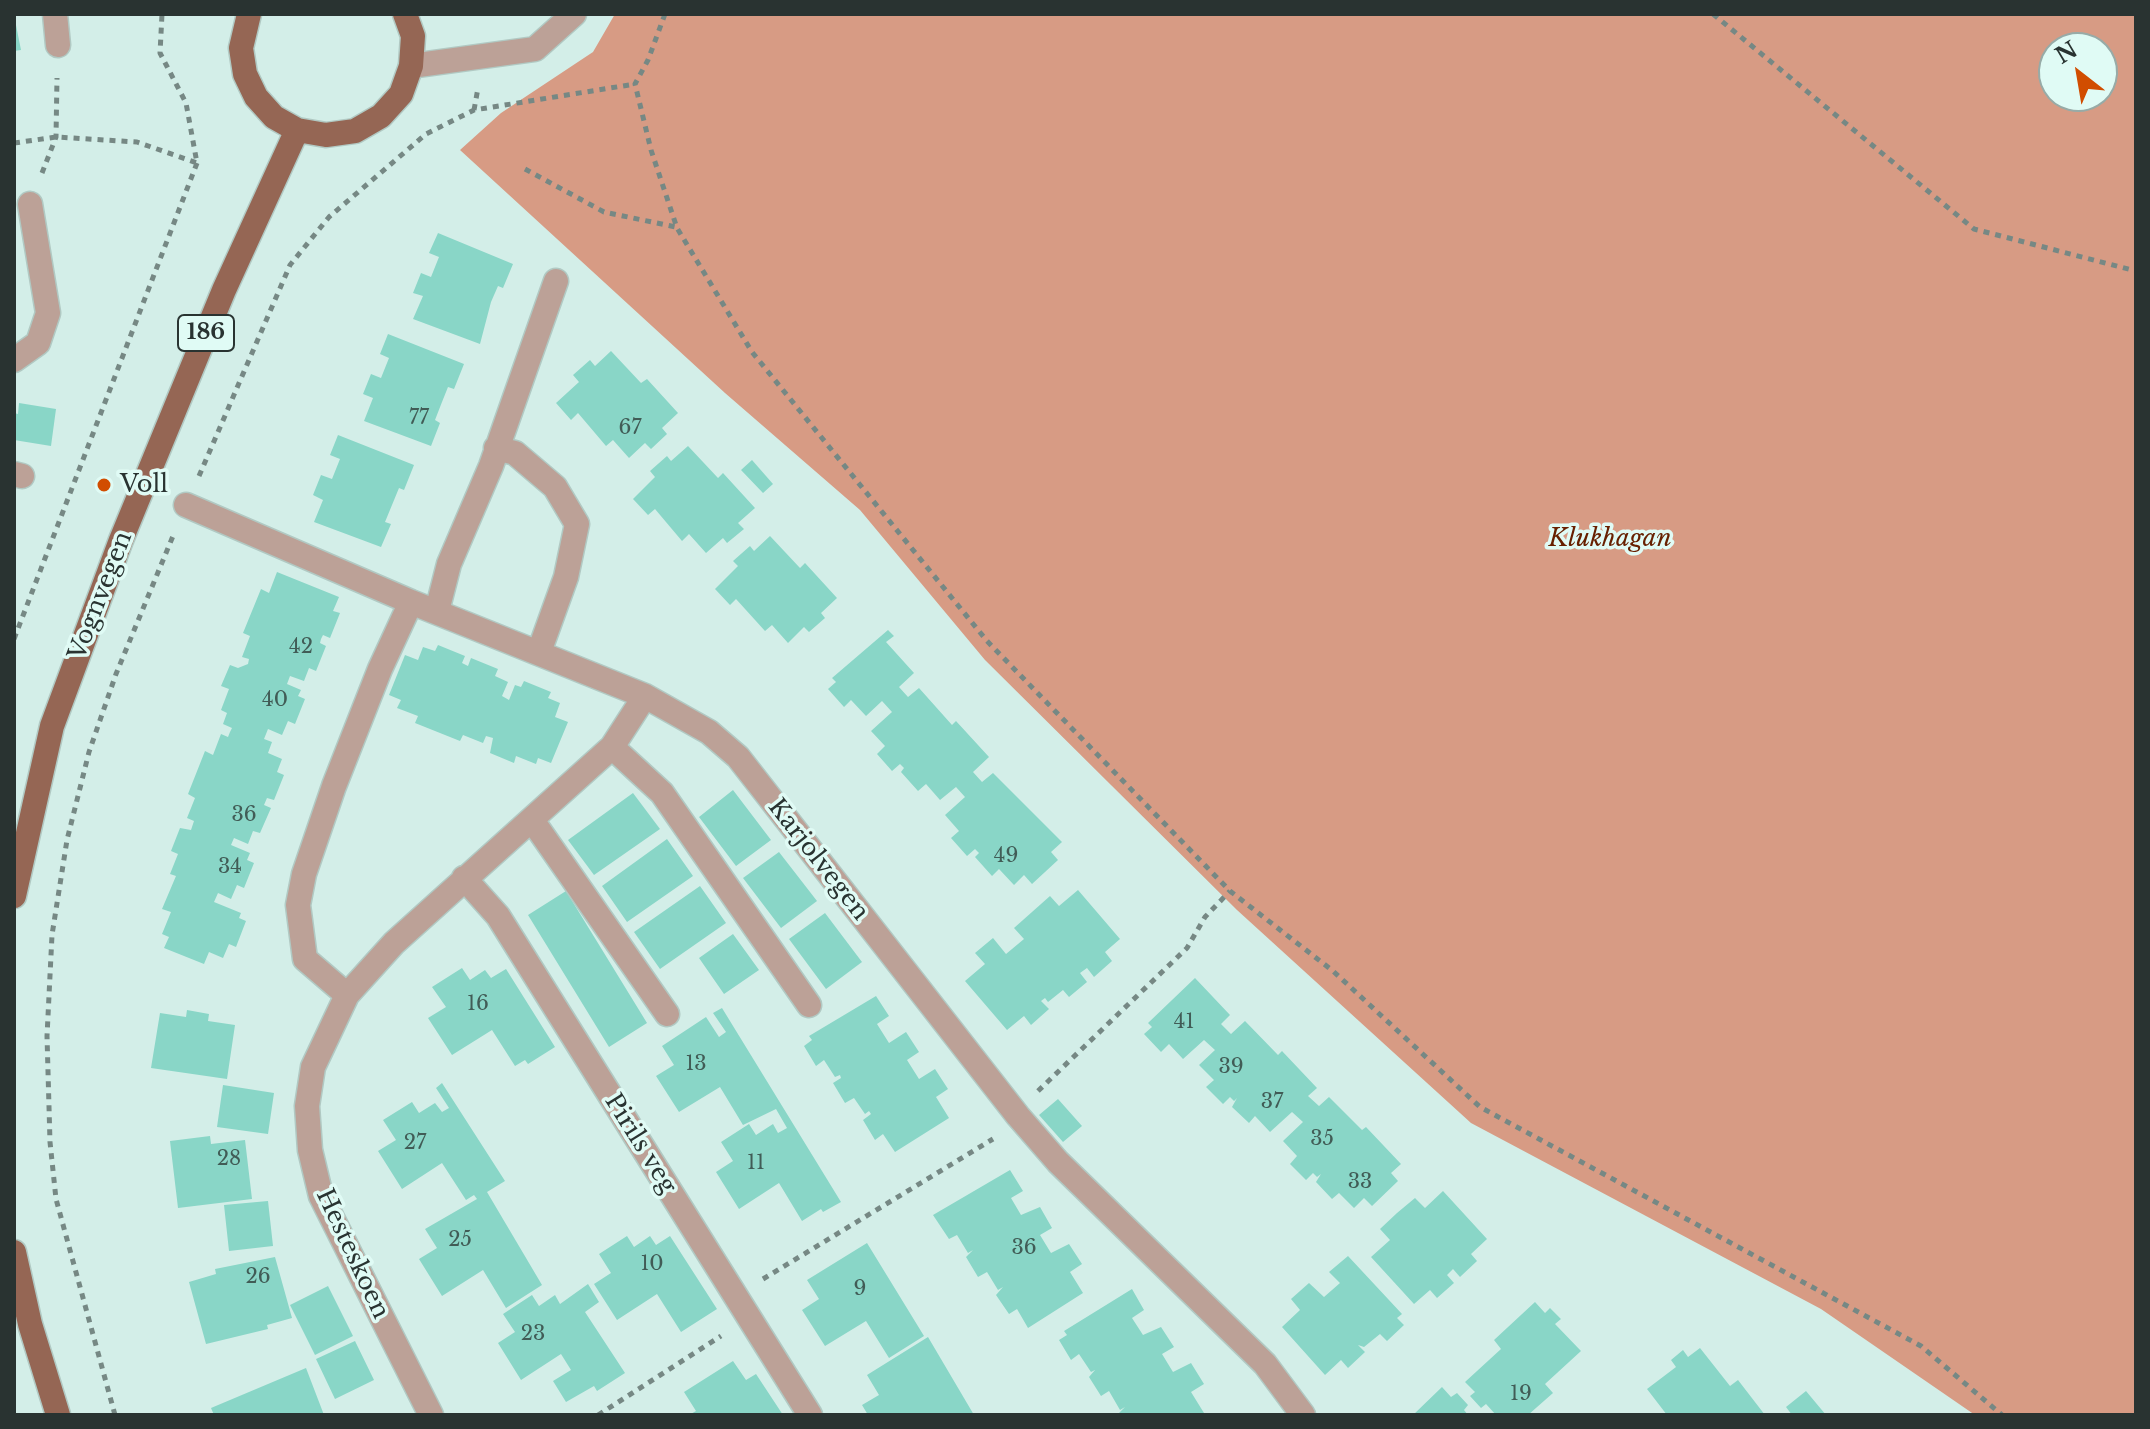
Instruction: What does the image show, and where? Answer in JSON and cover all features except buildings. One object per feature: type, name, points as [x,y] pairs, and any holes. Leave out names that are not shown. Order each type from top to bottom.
[{"type":"main road","points":[[249,14],[241,48],[245,74],[265,107],[297,130],[326,135],[355,131],[368,124],[381,116],[401,94],[411,66],[413,36],[405,14]]},
{"type":"main road","name":"Vognvegen","points":[[14,896],[52,726],[127,525],[224,290],[297,130]]},
{"type":"main road","points":[[14,1252],[30,1324],[58,1415]]},
{"type":"street","points":[[55,14],[58,45]]},
{"type":"street","points":[[411,66],[535,49],[574,14]]},
{"type":"street","points":[[14,360],[38,343],[48,313],[30,204]]},
{"type":"street","points":[[437,611],[449,564],[496,448],[556,281]]},
{"type":"street","points":[[496,448],[515,453],[543,476],[568,505],[577,524],[566,577],[539,652]]},
{"type":"street","name":"Karjolvegen","points":[[186,505],[411,602],[645,696],[709,732],[738,757],[1018,1116],[1058,1162],[1265,1364],[1303,1415]]},
{"type":"street","points":[[347,995],[305,959],[300,942],[298,905],[304,874],[334,786],[380,669],[411,602]]},
{"type":"street","name":"Hesteskoen","points":[[431,1415],[321,1196],[310,1150],[307,1106],[313,1067],[347,995],[394,943],[612,747],[645,696]]},
{"type":"street","points":[[612,747],[662,793],[809,1005]]},
{"type":"street","points":[[532,820],[667,1014]]},
{"type":"street","name":"Pirils veg","points":[[464,878],[498,916],[810,1415]]},
{"type":"path","points":[[14,639],[197,163],[186,103],[160,53],[162,14]]},
{"type":"path","points":[[665,14],[648,60],[635,84],[651,150],[677,228],[752,352],[987,641],[1230,891],[1333,971],[1480,1107],[1921,1346],[2002,1415]]},
{"type":"path","points":[[1713,14],[1974,229],[2136,271]]},
{"type":"path","points":[[30,204],[56,137],[58,45]]},
{"type":"path","points":[[115,1415],[56,1199],[50,1142],[47,1036],[52,935],[67,840],[89,752],[116,674],[290,265],[329,217],[426,134],[474,110],[635,84]]},
{"type":"path","points":[[14,143],[56,137],[137,142],[197,163]]},
{"type":"path","points":[[525,169],[604,212],[677,228]]},
{"type":"path","points":[[598,1415],[735,1327],[741,1306],[753,1285],[1002,1133],[1029,1100],[1187,948],[1205,917],[1230,891]]},
{"type":"green space","name":"Klukhagan","points":[[615,14],[2136,14],[2136,1415],[1975,1415],[1821,1309],[1471,1123],[1237,910],[985,660],[860,510],[725,393],[460,150],[501,113],[593,52]]},
{"type":"place","name":"Voll","points":[[104,485]]}]
